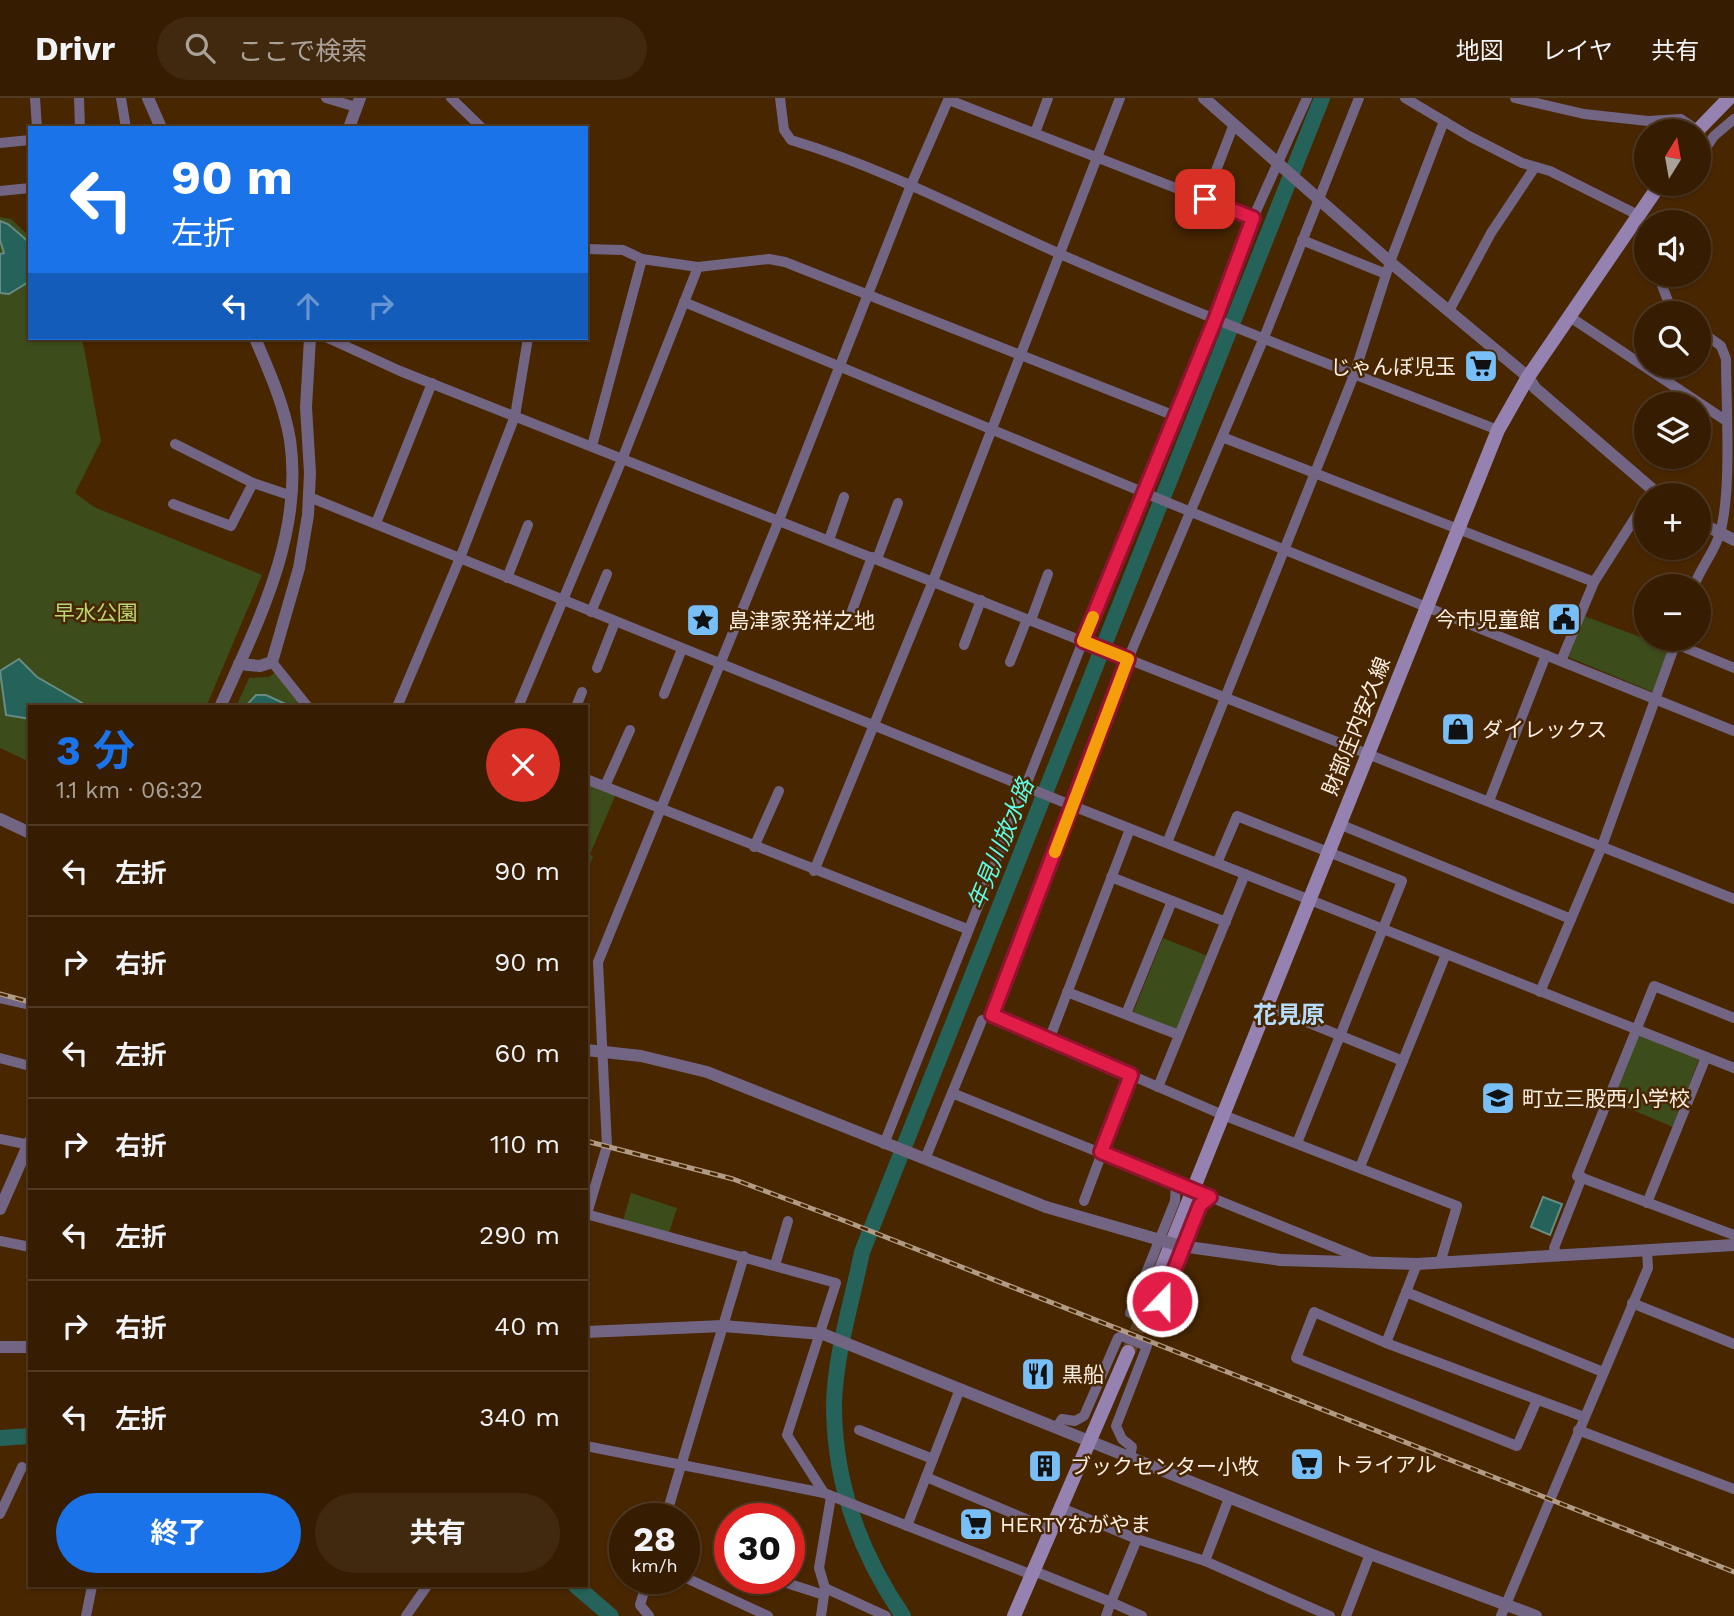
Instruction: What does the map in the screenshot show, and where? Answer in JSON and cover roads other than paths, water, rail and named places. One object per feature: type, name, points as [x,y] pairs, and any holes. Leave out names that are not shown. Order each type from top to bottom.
[{"type":"main road","points":[[1709,119],[1729,98]]},
{"type":"main road","name":"財部庄内安久線","points":[[1144,1312],[1497,430],[1528,377],[1634,221]]},
{"type":"main road","points":[[1014,1616],[1128,1352]]},
{"type":"street","points":[[35,98],[37,126]]},
{"type":"street","points":[[79,98],[80,126]]},
{"type":"street","points":[[121,98],[126,126]]},
{"type":"street","points":[[148,98],[160,126]]},
{"type":"street","points":[[326,98],[358,103],[350,126]]},
{"type":"street","points":[[451,98],[480,126]]},
{"type":"street","points":[[780,98],[784,130],[791,140],[911,185],[1059,254],[1263,340],[1497,430]]},
{"type":"street","points":[[1035,133],[1048,98]]},
{"type":"street","points":[[814,871],[933,581],[1120,98]]},
{"type":"street","points":[[1204,98],[1217,103],[1234,124],[1319,197],[1388,268],[1449,311],[1528,377],[1535,388],[1639,483]]},
{"type":"street","points":[[884,1144],[1083,641],[1147,492],[1253,218],[1307,98]]},
{"type":"street","points":[[1359,98],[1222,438],[1187,510],[1124,657],[1073,806],[992,1015],[1223,1115],[1457,1206],[1440,1263]]},
{"type":"street","points":[[1405,98],[1511,158],[1634,213]]},
{"type":"street","points":[[1515,98],[1584,114],[1634,119]]},
{"type":"street","points":[[588,1212],[607,1146],[598,962],[779,520],[911,185],[949,99],[1253,218]]},
{"type":"street","points":[[1712,139],[1734,119]]},
{"type":"street","points":[[1167,843],[1354,375],[1388,268],[1444,121]]},
{"type":"street","points":[[1205,199],[1234,124]]},
{"type":"street","points":[[0,142],[28,140]]},
{"type":"street","points":[[1449,311],[1491,233],[1535,167]]},
{"type":"street","points":[[0,191],[28,188]]},
{"type":"street","points":[[1302,240],[1388,268]]},
{"type":"street","points":[[588,249],[623,250],[642,259],[698,267],[769,259],[868,295],[1175,416]]},
{"type":"street","points":[[592,446],[642,259]]},
{"type":"street","points":[[519,705],[623,457],[698,267]]},
{"type":"street","points":[[684,302],[1284,550],[1734,731]]},
{"type":"street","points":[[1570,317],[1726,420]]},
{"type":"street","points":[[1698,574],[1720,533],[1730,481],[1726,359],[1721,346],[1711,339]]},
{"type":"street","points":[[221,705],[274,577],[288,526],[292,496],[290,440],[274,381],[256,340]]},
{"type":"street","points":[[272,662],[299,568],[309,497],[306,407],[310,340]]},
{"type":"street","points":[[333,340],[432,383],[1367,751],[1734,900]]},
{"type":"street","points":[[398,705],[460,558],[515,416],[528,340]]},
{"type":"street","points":[[376,523],[432,383]]},
{"type":"street","points":[[1222,438],[1594,582]]},
{"type":"street","points":[[175,444],[253,483],[292,496]]},
{"type":"street","points":[[173,504],[231,526],[253,483]]},
{"type":"street","points":[[309,497],[1062,802],[1734,1068]]},
{"type":"street","points":[[829,540],[844,497]]},
{"type":"street","points":[[850,617],[898,503]]},
{"type":"street","points":[[1561,661],[1594,582],[1634,522]]},
{"type":"street","points":[[507,578],[528,525]]},
{"type":"street","points":[[1711,528],[1734,540]]},
{"type":"street","points":[[591,612],[607,574]]},
{"type":"street","points":[[1010,662],[1048,574]]},
{"type":"street","points":[[964,645],[981,600]]},
{"type":"street","points":[[597,668],[615,622]]},
{"type":"street","points":[[664,694],[682,649]]},
{"type":"street","points":[[1540,992],[1602,846],[1673,651]]},
{"type":"street","points":[[1696,651],[1734,668]]},
{"type":"street","points":[[1489,801],[1546,655]]},
{"type":"street","points":[[239,664],[260,666],[272,662]]},
{"type":"street","points":[[272,662],[306,705]]},
{"type":"street","points":[[577,705],[582,692]]},
{"type":"street","points":[[605,786],[630,730]]},
{"type":"street","points":[[588,780],[967,929]]},
{"type":"street","points":[[754,847],[779,791]]},
{"type":"street","points":[[1217,863],[1237,816],[1402,881],[1297,1143]]},
{"type":"street","points":[[0,819],[28,832]]},
{"type":"street","points":[[1339,824],[1571,919]]},
{"type":"street","points":[[1049,1040],[1130,829]]},
{"type":"street","points":[[1158,1087],[1245,874]]},
{"type":"street","points":[[1111,877],[1226,922]]},
{"type":"street","points":[[1126,1014],[1172,901]]},
{"type":"street","points":[[1360,1167],[1446,954]]},
{"type":"street","points":[[588,958],[598,962]]},
{"type":"street","points":[[1734,1018],[1654,986],[1577,1175],[1734,1235]]},
{"type":"street","points":[[1067,992],[1180,1035]]},
{"type":"street","points":[[0,998],[28,1005]]},
{"type":"street","points":[[1267,1006],[1403,1061]]},
{"type":"street","points":[[921,1158],[982,1020]]},
{"type":"street","points":[[588,1050],[674,1063],[707,1072],[1046,1207],[1161,1242],[1281,1260],[1417,1264],[1734,1245]]},
{"type":"street","points":[[1647,1203],[1706,1057]]},
{"type":"street","points":[[0,1058],[28,1065]]},
{"type":"street","points":[[1084,1201],[1131,1075]]},
{"type":"street","points":[[952,1093],[1369,1261]]},
{"type":"street","points":[[0,1139],[28,1144]]},
{"type":"street","points":[[0,1209],[28,1146]]},
{"type":"street","points":[[1557,1255],[1554,1248],[1582,1177]]},
{"type":"street","points":[[1176,1183],[1175,1200],[1130,1313],[1153,1325],[1200,1205],[1210,1197]]},
{"type":"street","points":[[588,1215],[836,1283],[787,1435],[827,1495],[820,1568],[825,1592],[821,1616]]},
{"type":"street","points":[[775,1265],[788,1221]]},
{"type":"street","points":[[0,1241],[28,1247]]},
{"type":"street","points":[[1504,1610],[1648,1268],[1647,1250]]},
{"type":"street","points":[[670,1503],[744,1256]]},
{"type":"street","points":[[1386,1343],[1417,1264]]},
{"type":"street","points":[[1406,1292],[1603,1372]]},
{"type":"street","points":[[1632,1303],[1734,1344]]},
{"type":"street","points":[[1537,1400],[1517,1446],[1296,1358],[1314,1312],[1386,1343],[1584,1417]]},
{"type":"street","points":[[588,1332],[723,1326],[820,1334],[1091,1441],[1504,1610],[1536,1616]]},
{"type":"street","points":[[1056,1427],[1062,1419],[1075,1421],[1084,1416],[1118,1338],[1122,1336],[1147,1346],[1116,1426],[1122,1439],[1132,1447],[1130,1457]]},
{"type":"street","points":[[0,1348],[28,1347]]},
{"type":"street","points":[[907,1526],[960,1389]]},
{"type":"street","points":[[859,1430],[933,1459]]},
{"type":"street","points":[[1578,1430],[1734,1489]]},
{"type":"street","points":[[588,1446],[827,1495],[1142,1616]]},
{"type":"street","points":[[0,1514],[22,1467]]},
{"type":"street","points":[[926,1478],[1052,1530]]},
{"type":"street","points":[[1205,1561],[1229,1497]]},
{"type":"street","points":[[1061,1508],[1137,1539],[1205,1561],[1330,1616]]},
{"type":"street","points":[[1106,1616],[1137,1539]]},
{"type":"street","points":[[1346,1616],[1370,1554]]},
{"type":"street","points":[[700,1585],[763,1615]]},
{"type":"street","points":[[86,1616],[92,1587]]},
{"type":"street","points":[[406,1616],[426,1587]]},
{"type":"street","points":[[805,1587],[883,1615]]},
{"type":"street","points":[[643,1594],[640,1605],[649,1616]]},
{"type":"water","points":[[0,221],[8,224],[28,241],[28,282],[9,294],[0,293],[0,254],[4,253],[0,240]]},
{"type":"water","points":[[19,659],[37,677],[86,705],[28,705],[28,719],[6,715],[0,671]]},
{"type":"water","points":[[256,695],[266,695],[288,705],[247,705]]},
{"type":"water","points":[[1543,1197],[1562,1204],[1550,1235],[1531,1227]]},
{"type":"waterway","name":"年見川放水路","points":[[903,1616],[874,1567],[852,1516],[844,1489],[835,1434],[837,1367],[862,1252],[1322,98]]},
{"type":"waterway","points":[[0,1438],[28,1436]]},
{"type":"waterway","points":[[577,1587],[611,1616]]},
{"type":"tunnel","points":[[1129,1351],[1144,1312]]},
{"type":"railway","points":[[0,994],[28,1001]]},
{"type":"railway","points":[[588,1142],[733,1179],[845,1221],[1734,1572]]},
{"type":"place","name":"じゃんぼ児玉","points":[[1481,366]]},
{"type":"place","name":"今市児童館","points":[[1564,619]]},
{"type":"place","name":"島津家発祥之地","points":[[703,620]]},
{"type":"place","name":"ダイレックス","points":[[1458,729]]},
{"type":"place","name":"町立三股西小学校","points":[[1498,1098]]},
{"type":"place","name":"黒船","points":[[1038,1374]]},
{"type":"place","name":"トライアル","points":[[1307,1464]]},
{"type":"place","name":"ブックセンター小牧","points":[[1045,1466]]},
{"type":"place","name":"HERTYながやま","points":[[976,1524]]},
{"type":"district","name":"花見原","points":[[1289,1015]]},
{"type":"park label","name":"早水公園","points":[[96,612]]}]
